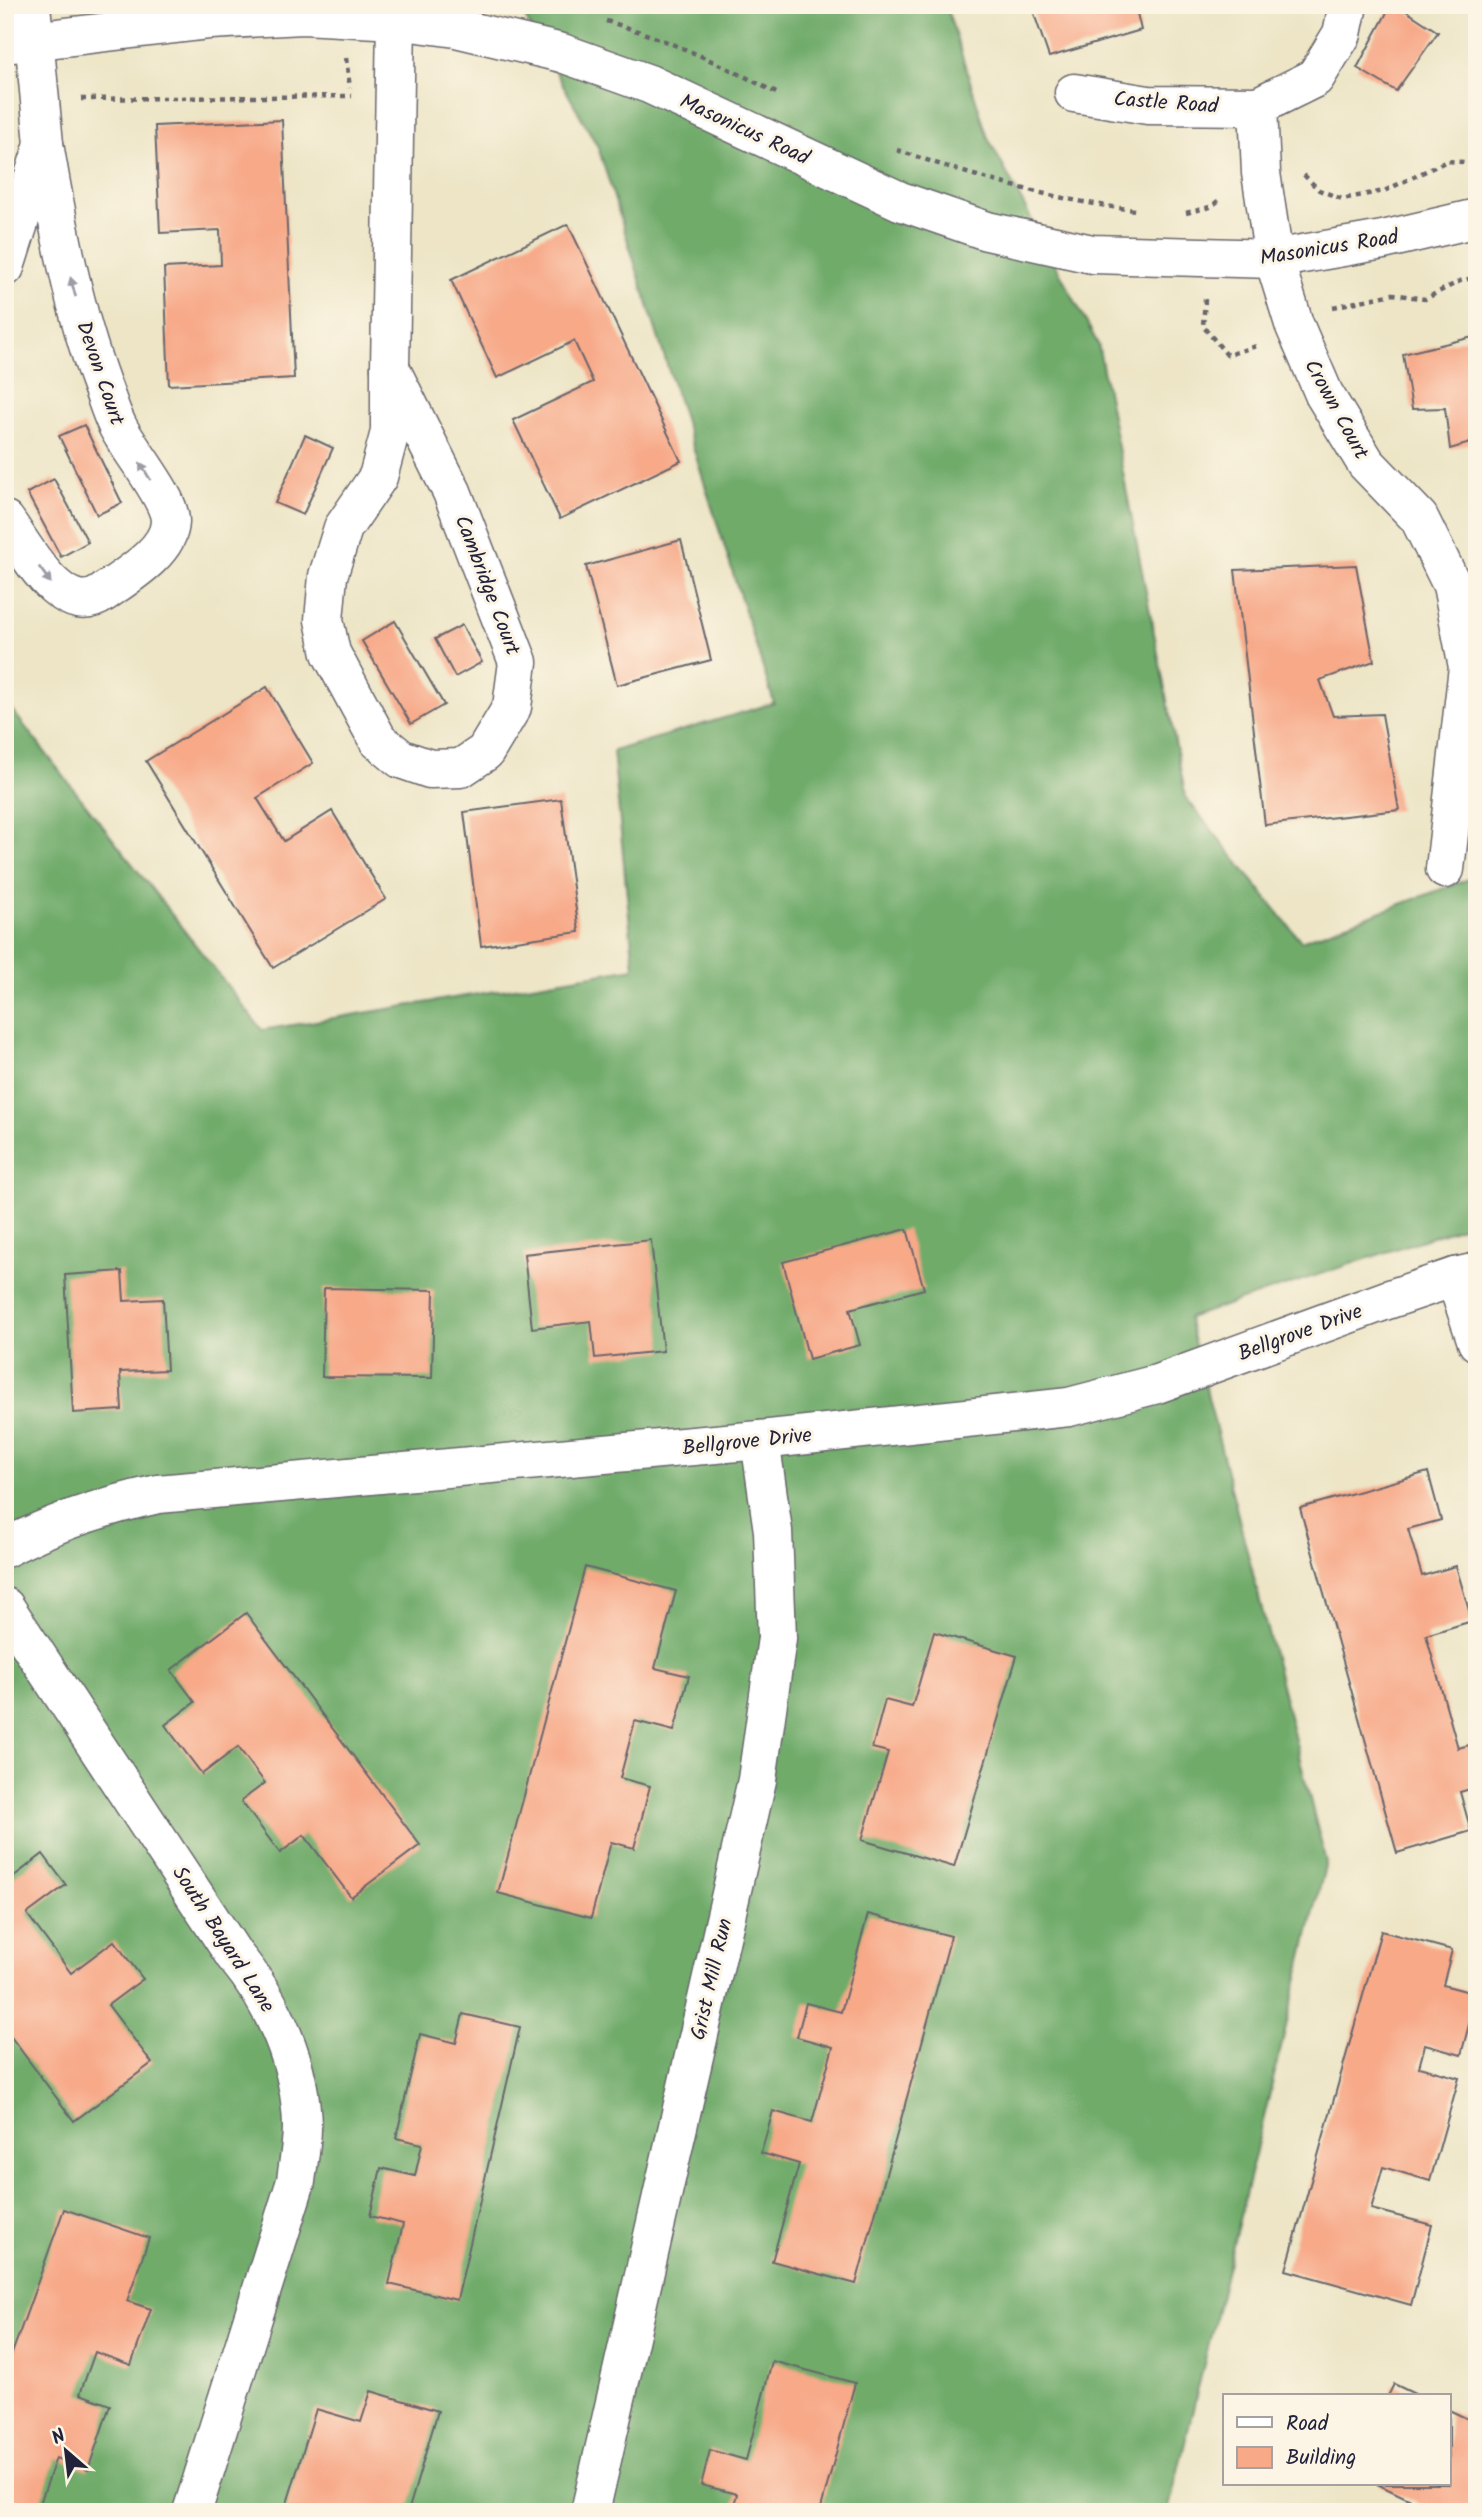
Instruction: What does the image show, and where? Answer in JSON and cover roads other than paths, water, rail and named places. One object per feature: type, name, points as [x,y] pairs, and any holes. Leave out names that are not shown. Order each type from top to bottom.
[{"type":"street","name":"Castle Road","points":[[1074,93],[1148,105],[1258,106],[1315,78],[1342,34],[1348,5]]},
{"type":"street","name":"Masonicus Road","points":[[24,30],[303,15],[396,20],[456,28],[562,53],[649,84],[900,201],[987,231],[1092,254],[1274,259],[1383,240],[1477,218]]},
{"type":"street","name":"Cambridge Court","points":[[390,368],[452,492],[518,662],[512,707],[485,752],[461,768],[430,769],[401,759],[379,740],[331,653],[324,620],[328,576],[343,528],[378,477],[390,432],[390,368],[396,20]]},
{"type":"street","name":"Devon Court","points":[[5,520],[54,587],[65,596],[76,600],[95,599],[146,562],[165,540],[171,521],[164,499],[117,426],[90,354],[61,240],[24,30]]},
{"type":"street","points":[[1258,106],[1261,173],[1274,259]]},
{"type":"street","name":"Devon Court","points":[[5,267],[44,135]]},
{"type":"street","name":"Crown Court","points":[[1274,259],[1294,324],[1324,394],[1366,463],[1419,518],[1452,585],[1468,667],[1446,869]]},
{"type":"street","points":[[1466,1274],[1477,1342]]},
{"type":"street","name":"Bellgrove Drive","points":[[5,1548],[40,1529],[95,1510],[158,1494],[760,1440],[1069,1407],[1157,1384],[1466,1274]]},
{"type":"street","name":"Grist Mill Run","points":[[590,2512],[757,1780],[777,1638],[774,1531],[760,1440]]},
{"type":"street","name":"South Bayard Lane","points":[[5,1608],[234,1955],[248,1971],[276,2017],[296,2073],[302,2128],[296,2181],[192,2512]]}]
